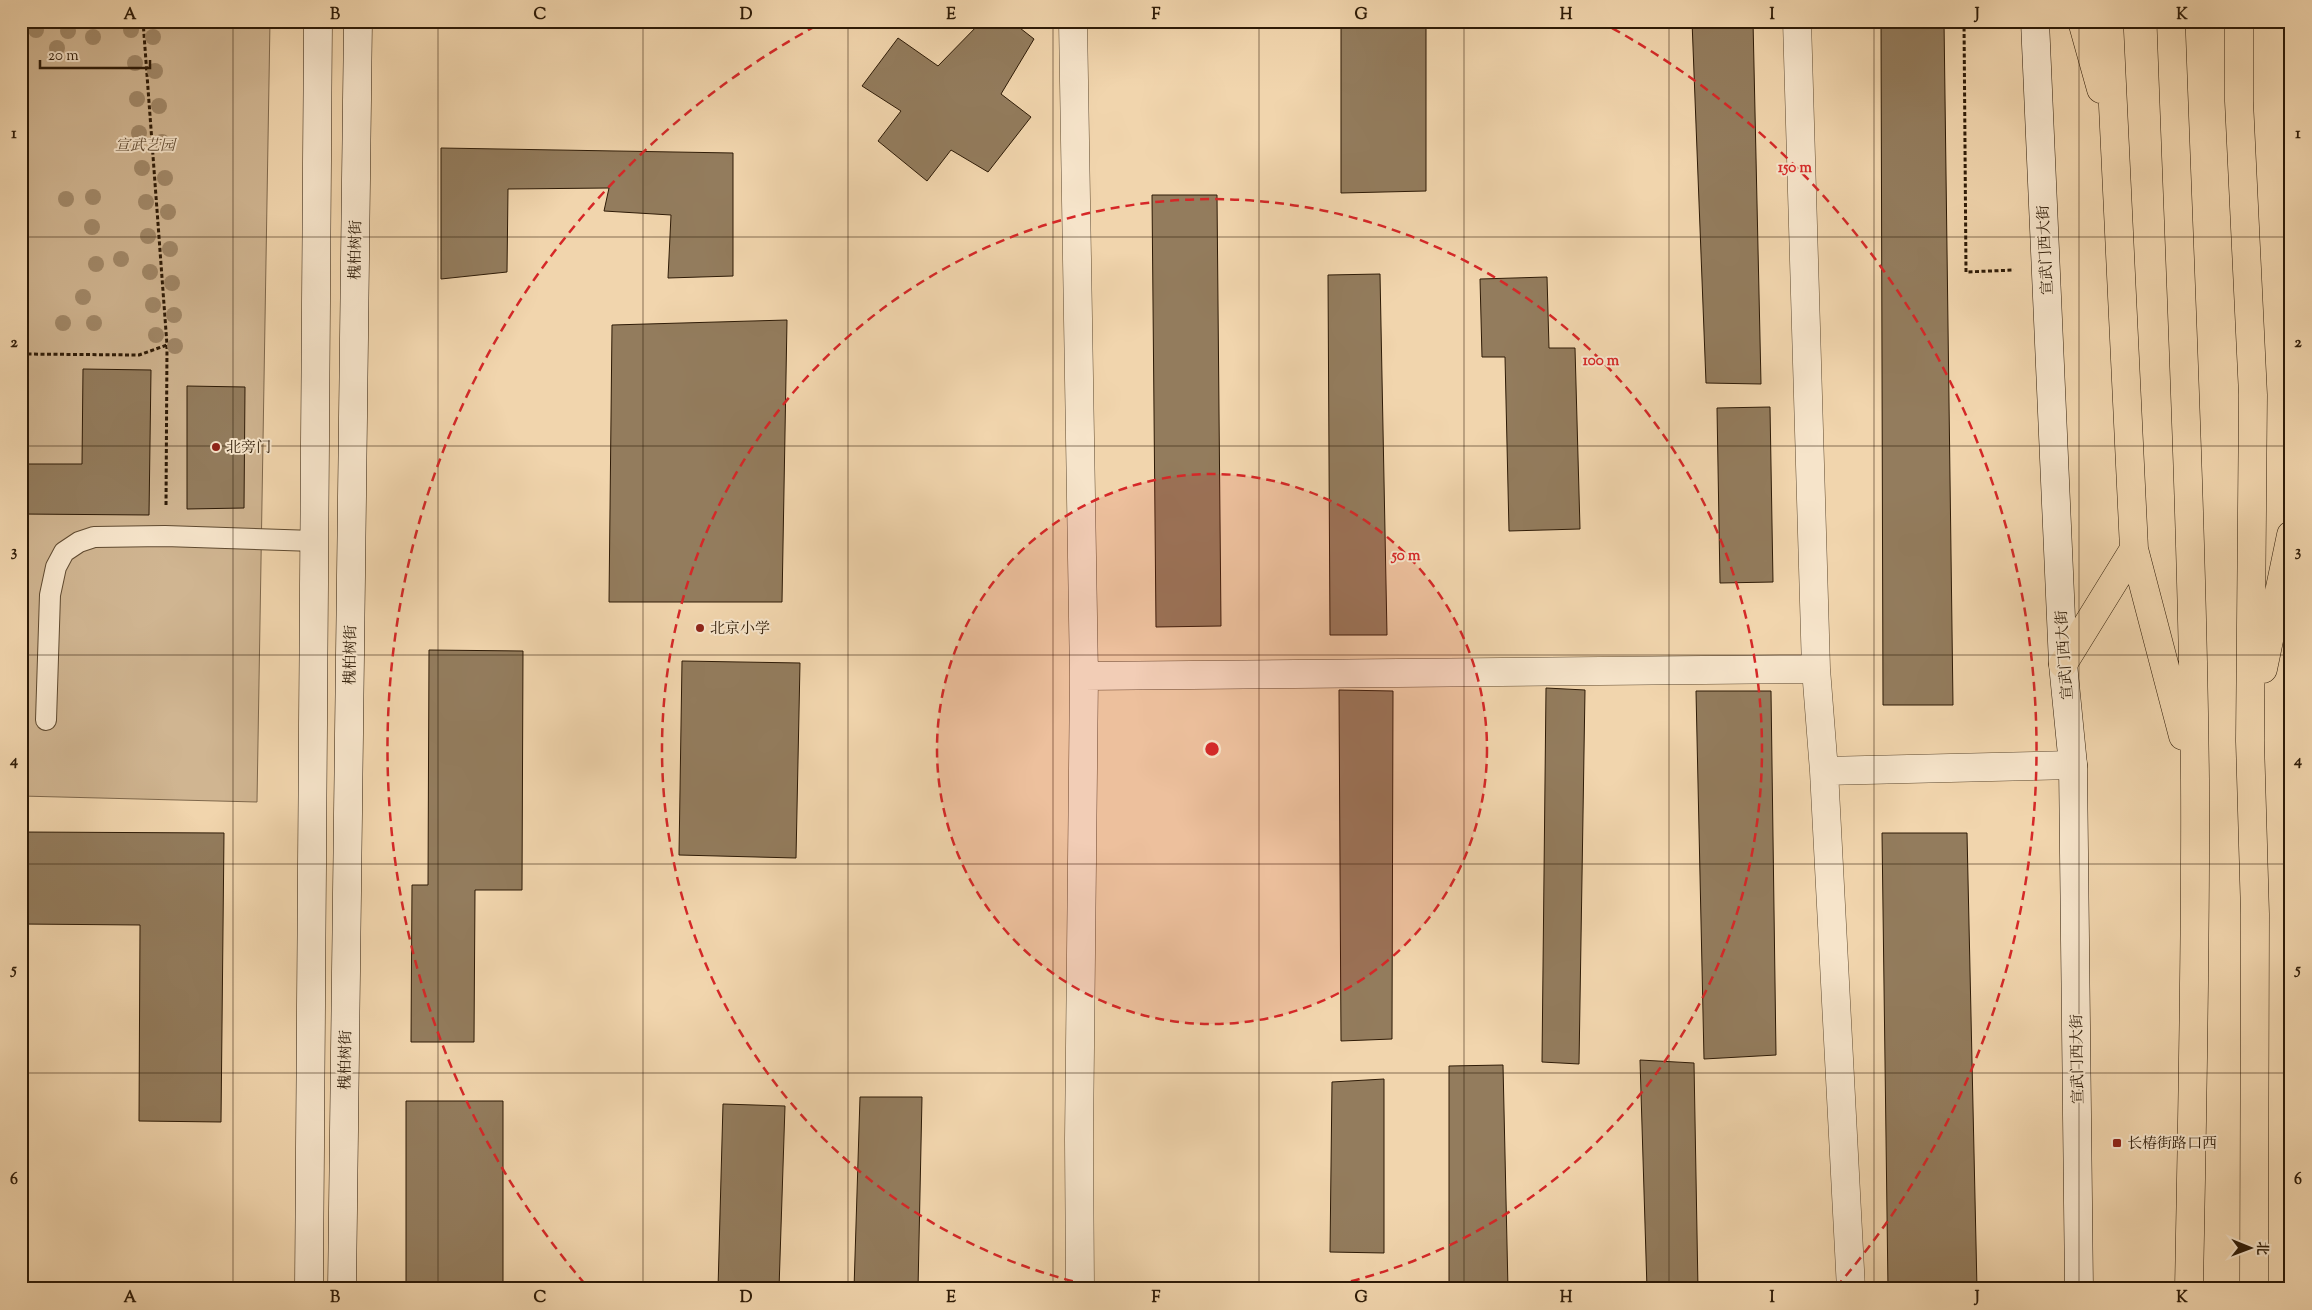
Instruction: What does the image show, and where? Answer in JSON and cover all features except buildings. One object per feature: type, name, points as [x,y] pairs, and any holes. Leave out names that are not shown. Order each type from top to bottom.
[{"type":"highway","points":[[2082,21],[2115,136]]},
{"type":"highway","points":[[2109,21],[2134,549],[2195,781]]},
{"type":"highway","points":[[2171,21],[2180,297],[2188,421],[2195,781],[2189,1289]]},
{"type":"highway","points":[[2239,21],[2239,102],[2253,395],[2250,742],[2254,914],[2254,1289]]},
{"type":"highway","points":[[2250,742],[2273,614],[2291,535]]},
{"type":"highway","points":[[2063,664],[2134,549]]},
{"type":"street","points":[[309,1289],[318,21]]},
{"type":"street","name":"槐柏树街","points":[[342,1289],[358,21]]},
{"type":"street","points":[[1073,21],[1084,676],[1079,1140],[1080,1289]]},
{"type":"street","points":[[1797,21],[1816,669],[1824,771],[1851,1289]]},
{"type":"street","name":"宣武门西大街","points":[[2035,21],[2063,664],[2073,765],[2080,1289]]},
{"type":"street","points":[[1084,676],[1816,669]]},
{"type":"street","points":[[1824,771],[2073,765]]},
{"type":"lane","points":[[46,720],[50,595],[56,567],[64,552],[79,542],[94,537],[165,536],[314,541]]},
{"type":"path","points":[[143,21],[167,345],[165,536]]},
{"type":"path","points":[[1964,21],[1966,272],[2046,270]]},
{"type":"path","points":[[21,354],[139,355],[167,345]]},
{"type":"green space","name":"宣武艺园","points":[[21,21],[270,21],[257,802],[21,796]]},
{"type":"place","name":"北旁门","points":[[216,447]]},
{"type":"place","name":"北京小学","points":[[700,628]]},
{"type":"place","name":"长椿街路口西","points":[[2117,1143]]}]
